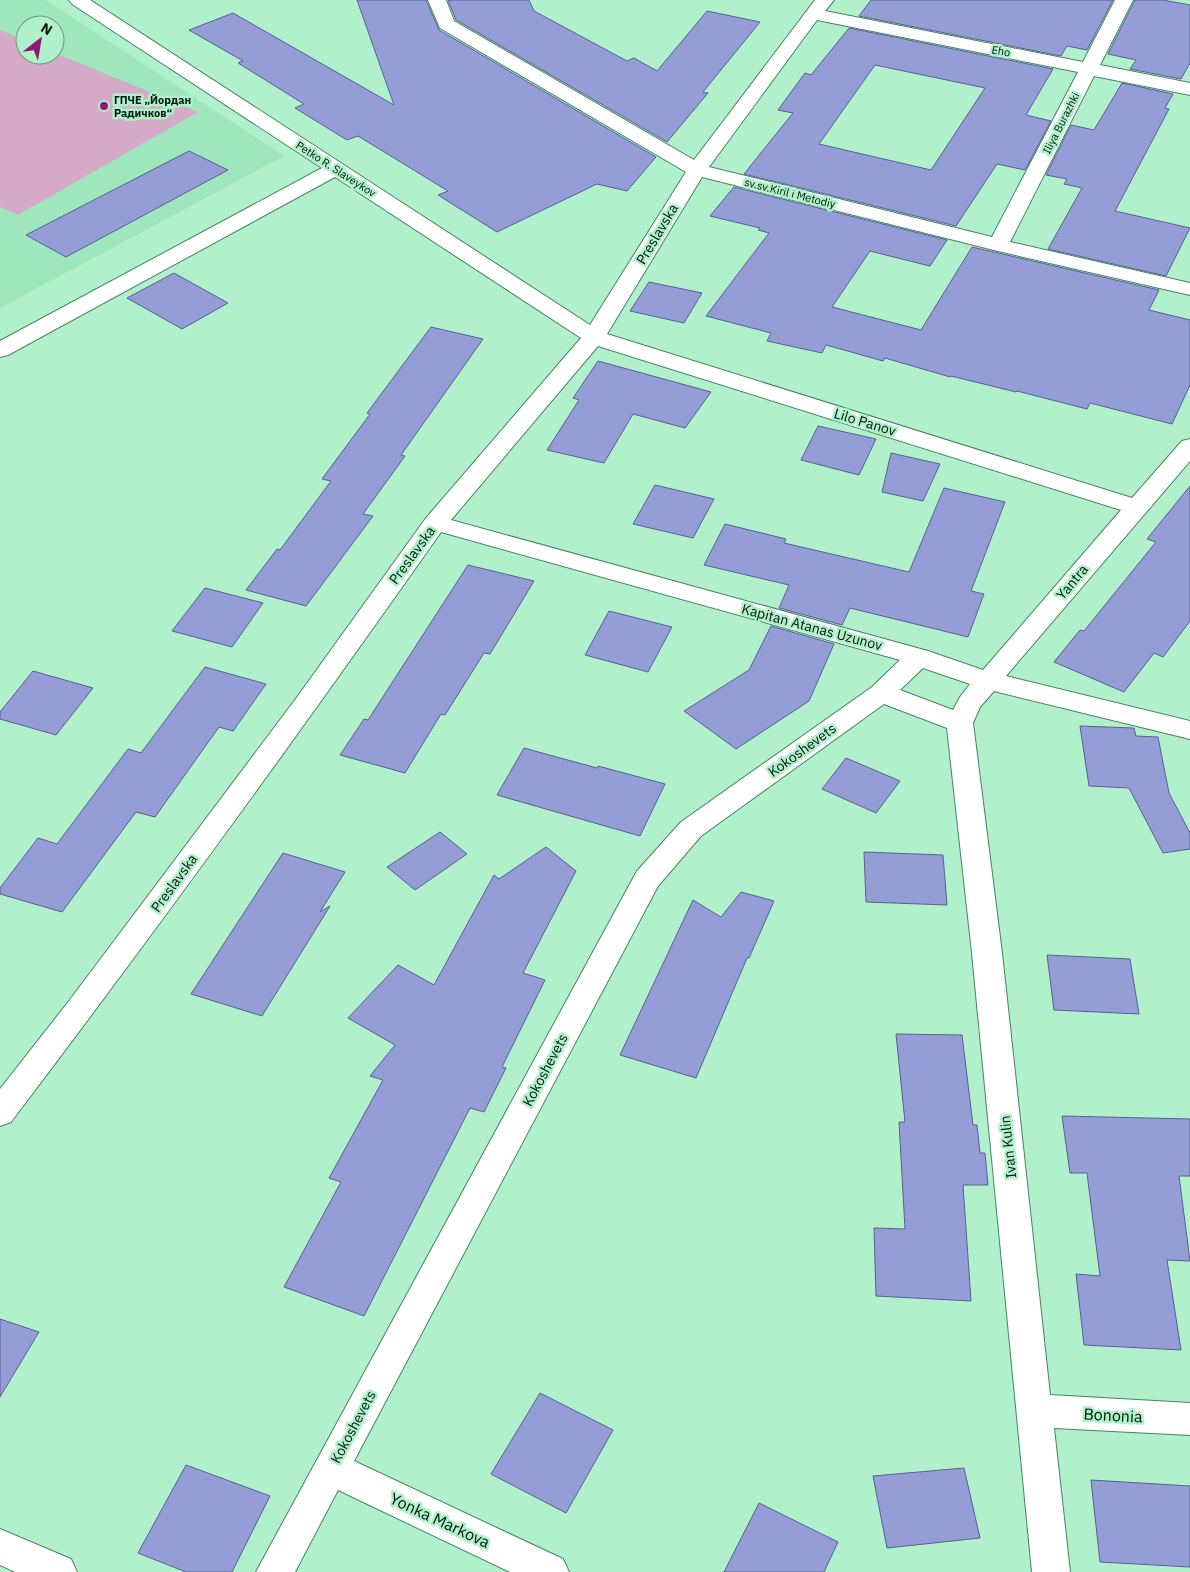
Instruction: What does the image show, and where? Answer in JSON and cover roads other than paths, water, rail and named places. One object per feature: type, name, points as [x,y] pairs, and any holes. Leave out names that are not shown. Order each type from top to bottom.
[{"type":"street","name":"Petko R. Slaveykov","points":[[78,0],[95,6],[594,338]]},
{"type":"street","name":"sv.sv.Kiril i Metodiy","points":[[437,0],[446,24],[697,170],[998,245],[1190,289]]},
{"type":"street","name":"Iliya Burazhki","points":[[998,245],[1124,0]]},
{"type":"street","name":"Preslavska","points":[[0,1113],[80,1009],[304,707],[435,523],[594,338],[697,170],[818,7]]},
{"type":"street","name":"Eho","points":[[818,7],[1089,69],[1190,89]]},
{"type":"street","points":[[0,350],[336,168]]},
{"type":"street","name":"Lilo Panov","points":[[594,338],[1136,507]]},
{"type":"street","name":"Yantra","points":[[960,722],[969,703],[1190,446]]},
{"type":"street","name":"Kapitan Atanas Uzunov","points":[[435,523],[919,657],[988,681],[1190,730]]},
{"type":"street","name":"Kokoshevets","points":[[275,1572],[647,879],[691,829],[881,694],[919,657]]},
{"type":"street","points":[[881,694],[960,722]]},
{"type":"street","name":"Ivan Kulin","points":[[960,722],[987,953],[1036,1411],[1051,1572]]},
{"type":"street","name":"Bononia","points":[[1036,1411],[1190,1419]]},
{"type":"street","name":"Yonka Markova","points":[[330,1468],[550,1572]]},
{"type":"street","points":[[0,1546],[58,1572]]},
{"type":"place","name":"ГПЧЕ „Йордан Радичков“","points":[[104,106]]}]
